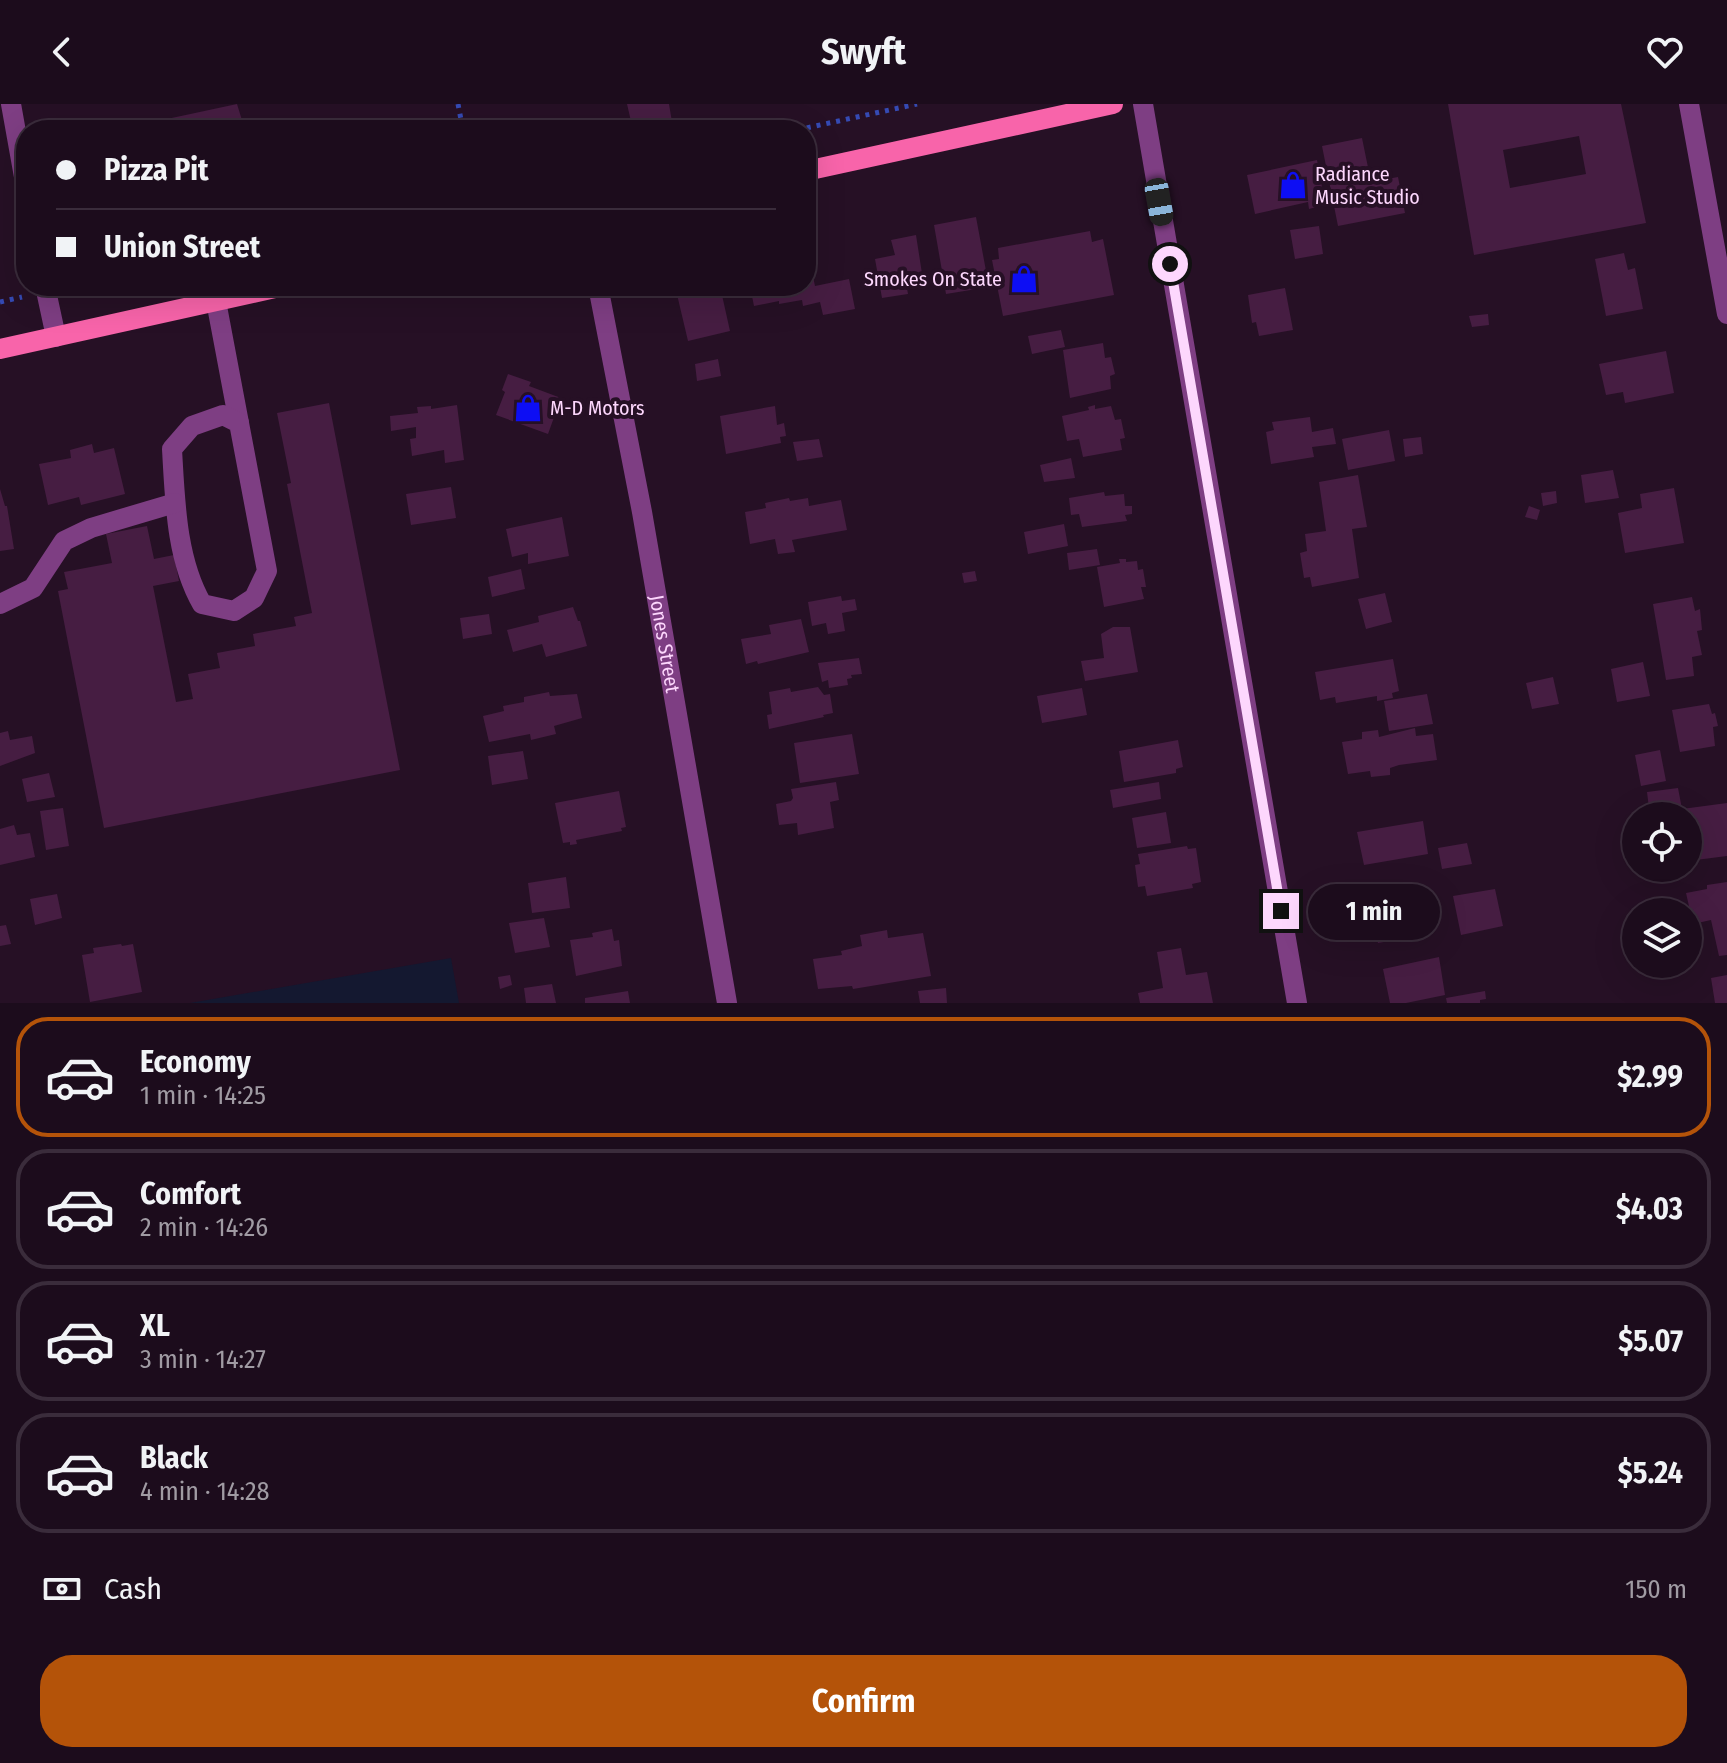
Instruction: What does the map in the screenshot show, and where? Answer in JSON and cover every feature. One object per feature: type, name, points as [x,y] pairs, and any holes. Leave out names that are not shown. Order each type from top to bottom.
[{"type":"main road","points":[[816,169],[1113,104]]},
{"type":"main road","points":[[0,349],[239,296]]},
{"type":"street","points":[[11,104],[16,132]]},
{"type":"street","points":[[1143,104],[1297,1003]]},
{"type":"street","points":[[1689,104],[1727,314]]},
{"type":"street","points":[[38,296],[56,337]]},
{"type":"street","name":"Jones Street","points":[[600,296],[644,527],[727,1003]]},
{"type":"street","points":[[216,301],[267,571],[254,598],[234,611],[202,604],[191,584],[175,503],[172,449],[192,426],[223,415],[239,423]]},
{"type":"street","points":[[0,604],[33,588],[64,541],[91,528],[175,503]]},
{"type":"path","points":[[816,126],[917,104]]},
{"type":"path","points":[[0,302],[20,296]]},
{"type":"shaded area","points":[[451,958],[459,1003],[190,1003]]},
{"type":"building","points":[[237,104],[242,120],[162,120]]},
{"type":"building","points":[[627,104],[669,104],[672,120],[631,120]]},
{"type":"building","points":[[1448,104],[1621,104],[1646,223],[1474,255]],"holes":[[[1579,136],[1586,174],[1510,188],[1503,150]]]},
{"type":"building","points":[[1362,138],[1371,182],[1398,177],[1405,213],[1338,226],[1322,146]]},
{"type":"building","points":[[1317,160],[1324,198],[1319,199],[1320,206],[1309,209],[1308,202],[1255,214],[1247,175]]},
{"type":"building","points":[[976,217],[989,287],[946,294],[934,225]]},
{"type":"building","points":[[1319,226],[1323,254],[1295,259],[1290,230]]},
{"type":"building","points":[[1090,231],[1092,242],[1103,239],[1114,295],[1003,316],[992,260],[999,259],[998,248]]},
{"type":"building","points":[[916,235],[923,280],[906,283],[908,294],[882,298],[875,259],[895,255],[891,240]]},
{"type":"building","points":[[1624,253],[1628,270],[1635,268],[1643,309],[1606,316],[1595,259]]},
{"type":"building","points":[[849,279],[855,309],[823,315],[820,302],[803,306],[802,300],[754,306],[752,296],[816,296],[816,286]]},
{"type":"building","points":[[1285,288],[1293,330],[1259,336],[1256,322],[1252,323],[1248,295]]},
{"type":"building","points":[[677,296],[722,296],[730,331],[688,341]]},
{"type":"building","points":[[1488,314],[1489,325],[1472,327],[1469,316]]},
{"type":"building","points":[[1061,330],[1065,347],[1032,354],[1028,336]]},
{"type":"building","points":[[1103,343],[1105,358],[1111,357],[1115,374],[1110,376],[1111,389],[1070,398],[1063,350]]},
{"type":"building","points":[[1666,351],[1674,393],[1625,403],[1623,392],[1606,395],[1599,364]]},
{"type":"building","points":[[718,359],[721,376],[697,381],[695,364]]},
{"type":"building","points":[[508,374],[561,398],[548,434],[496,415]]},
{"type":"building","points":[[329,403],[400,770],[104,828],[58,591],[68,589],[64,572],[112,563],[106,534],[147,526],[154,559],[174,555],[179,581],[153,586],[176,702],[193,699],[188,674],[220,668],[217,653],[255,646],[253,634],[296,626],[294,617],[312,613],[277,413]]},
{"type":"building","points":[[457,405],[464,460],[445,463],[444,450],[412,456],[410,439],[416,438],[416,427],[391,431],[390,416],[418,413],[417,407],[431,406],[431,409]]},
{"type":"building","points":[[1095,405],[1095,409],[1111,406],[1115,420],[1121,419],[1125,438],[1120,439],[1122,450],[1083,457],[1079,439],[1067,441],[1062,416],[1089,410],[1088,407]]},
{"type":"building","points":[[775,406],[777,425],[784,423],[786,436],[780,437],[781,443],[726,454],[720,416]]},
{"type":"building","points":[[1310,417],[1312,432],[1333,428],[1336,444],[1312,447],[1314,457],[1271,464],[1266,432],[1274,430],[1272,422]]},
{"type":"building","points":[[1389,430],[1395,461],[1348,470],[1342,439]]},
{"type":"building","points":[[1421,437],[1423,454],[1405,457],[1403,439]]},
{"type":"building","points":[[819,439],[823,457],[797,461],[793,442]]},
{"type":"building","points":[[92,444],[94,453],[114,448],[125,494],[81,505],[79,497],[48,505],[39,464],[71,458],[70,450]]},
{"type":"building","points":[[1071,458],[1075,478],[1044,482],[1040,465]]},
{"type":"building","points":[[1613,470],[1619,498],[1585,503],[1581,475]]},
{"type":"building","points":[[1358,475],[1367,527],[1352,529],[1359,578],[1312,587],[1310,577],[1304,578],[1300,553],[1307,551],[1305,534],[1326,531],[1319,482]]},
{"type":"building","points":[[451,487],[456,518],[411,525],[406,494]]},
{"type":"building","points":[[1674,488],[1684,543],[1625,553],[1618,513],[1642,508],[1640,494]]},
{"type":"building","points":[[0,489],[7,506],[14,549],[0,551]]},
{"type":"building","points":[[1556,491],[1557,503],[1543,506],[1541,493]]},
{"type":"building","points":[[1104,492],[1105,496],[1124,494],[1125,506],[1132,506],[1132,514],[1125,515],[1127,521],[1082,527],[1079,514],[1071,515],[1069,498]]},
{"type":"building","points":[[789,498],[790,501],[808,498],[809,506],[841,500],[847,530],[792,540],[795,552],[778,554],[775,539],[750,544],[745,512],[766,508],[765,503]]},
{"type":"building","points":[[1529,506],[1540,510],[1537,520],[1525,517]]},
{"type":"building","points":[[562,517],[569,556],[528,564],[528,553],[512,557],[506,529]]},
{"type":"building","points":[[1064,524],[1068,546],[1028,554],[1024,532]]},
{"type":"building","points":[[1097,549],[1100,565],[1069,570],[1067,553]]},
{"type":"building","points":[[1119,559],[1137,561],[1138,570],[1143,569],[1146,587],[1141,587],[1144,599],[1104,607],[1097,567],[1120,563]]},
{"type":"building","points":[[521,569],[525,589],[492,597],[488,577]]},
{"type":"building","points":[[975,571],[977,581],[964,583],[962,573]]},
{"type":"building","points":[[1385,593],[1392,622],[1366,629],[1358,599]]},
{"type":"building","points":[[841,596],[842,601],[855,599],[857,610],[842,613],[845,631],[828,634],[826,623],[812,626],[808,602]]},
{"type":"building","points":[[1692,597],[1695,611],[1700,609],[1702,630],[1697,631],[1702,655],[1692,657],[1694,676],[1666,680],[1653,604]]},
{"type":"building","points":[[573,607],[587,646],[546,657],[542,644],[513,652],[507,630],[539,622],[538,616]]},
{"type":"building","points":[[489,614],[492,634],[463,639],[460,618]]},
{"type":"building","points":[[801,619],[809,652],[746,664],[741,639],[771,634],[769,625]]},
{"type":"building","points":[[1113,627],[1130,627],[1138,672],[1085,681],[1081,661],[1104,658],[1101,634]]},
{"type":"building","points":[[859,658],[862,674],[851,675],[852,678],[847,679],[848,685],[829,688],[828,680],[822,682],[818,663]]},
{"type":"building","points":[[1393,659],[1399,691],[1392,693],[1393,698],[1377,701],[1377,696],[1336,703],[1335,697],[1320,700],[1315,672]]},
{"type":"building","points":[[1643,662],[1650,696],[1617,702],[1611,669]]},
{"type":"building","points":[[1553,677],[1559,704],[1532,709],[1526,683]]},
{"type":"building","points":[[818,687],[824,695],[830,694],[833,713],[769,729],[767,715],[772,714],[769,692]]},
{"type":"building","points":[[1082,688],[1087,715],[1042,723],[1037,696]]},
{"type":"building","points":[[549,692],[550,696],[577,694],[582,718],[554,726],[556,734],[531,740],[530,734],[489,742],[483,716],[504,711],[503,706],[524,702],[524,697]]},
{"type":"building","points":[[1427,694],[1433,724],[1389,731],[1384,701]]},
{"type":"building","points":[[1709,704],[1718,726],[1713,727],[1715,746],[1680,752],[1672,710]]},
{"type":"building","points":[[1415,728],[1416,736],[1433,734],[1437,760],[1399,765],[1390,768],[1390,775],[1371,777],[1370,771],[1348,774],[1342,742],[1362,739],[1362,732],[1378,730],[1379,737]]},
{"type":"building","points":[[8,731],[10,740],[32,736],[35,753],[0,766],[0,733]]},
{"type":"building","points":[[852,734],[859,774],[800,783],[794,743]]},
{"type":"building","points":[[1178,740],[1183,767],[1176,769],[1176,773],[1124,782],[1119,751]]},
{"type":"building","points":[[1660,750],[1666,781],[1641,786],[1635,755]]},
{"type":"building","points":[[523,751],[528,779],[492,785],[488,756]]},
{"type":"building","points":[[49,773],[55,797],[27,802],[22,779]]},
{"type":"building","points":[[836,782],[839,800],[830,802],[834,828],[798,835],[797,823],[779,825],[776,804],[791,801],[791,789]]},
{"type":"building","points":[[1159,782],[1161,799],[1113,808],[1110,790]]},
{"type":"building","points":[[1678,788],[1681,802],[1648,802],[1647,792]]},
{"type":"building","points":[[619,791],[626,827],[621,828],[622,831],[576,840],[577,844],[563,843],[555,803]]},
{"type":"building","points":[[1727,803],[1727,856],[1702,859],[1702,806]]},
{"type":"building","points":[[63,808],[69,846],[46,850],[40,811]]},
{"type":"building","points":[[1166,812],[1171,843],[1137,848],[1132,818]]},
{"type":"building","points":[[1423,821],[1428,854],[1364,865],[1357,832]]},
{"type":"building","points":[[14,825],[17,835],[30,833],[35,857],[0,865],[0,829]]},
{"type":"building","points":[[1467,843],[1472,864],[1442,869],[1438,848]]},
{"type":"building","points":[[1187,846],[1188,849],[1196,848],[1201,882],[1192,884],[1193,888],[1147,896],[1145,886],[1138,887],[1135,865],[1140,864],[1138,854]]},
{"type":"building","points":[[566,877],[570,908],[532,913],[528,883]]},
{"type":"building","points":[[1727,882],[1727,955],[1719,956],[1711,920],[1702,922],[1702,898],[1687,898],[1686,893],[1707,889],[1707,885]]},
{"type":"building","points":[[1495,889],[1503,926],[1461,935],[1453,896]]},
{"type":"building","points":[[1416,891],[1424,935],[1378,943],[1375,929],[1369,930],[1367,917],[1373,915],[1371,901]]},
{"type":"building","points":[[57,894],[62,918],[35,925],[30,899]]},
{"type":"building","points":[[544,918],[550,947],[515,953],[509,923]]},
{"type":"building","points":[[6,925],[11,944],[0,946],[0,926]]},
{"type":"building","points":[[612,929],[614,941],[619,940],[622,966],[576,976],[570,940],[593,937],[592,933]]},
{"type":"building","points":[[887,930],[888,938],[923,933],[931,976],[853,989],[852,986],[818,989],[813,959],[842,955],[841,951],[862,946],[860,935]]},
{"type":"building","points":[[133,944],[142,992],[90,1002],[82,955],[94,953],[93,948]]},
{"type":"building","points":[[1181,948],[1186,975],[1207,972],[1213,1003],[1140,1003],[1138,993],[1163,988],[1157,952]]},
{"type":"building","points":[[1439,957],[1445,995],[1390,1003],[1383,969]]},
{"type":"building","points":[[510,975],[512,985],[500,989],[498,977]]},
{"type":"building","points":[[1727,975],[1727,1003],[1715,1003],[1711,978]]},
{"type":"building","points":[[552,984],[556,1003],[526,1003],[524,988]]},
{"type":"building","points":[[946,988],[947,1003],[920,1003],[918,991]]},
{"type":"building","points":[[628,991],[630,1003],[585,1003],[585,998]]},
{"type":"building","points":[[1485,991],[1486,999],[1480,1000],[1480,1003],[1447,1003],[1446,998]]},
{"type":"place","name":"Radiance Music Studio","points":[[1293,185]]},
{"type":"place","name":"Smokes On State","points":[[1024,279]]},
{"type":"place","name":"M-D Motors","points":[[528,408]]},
{"type":"route","points":[[1170,264],[1281,911]]}]
